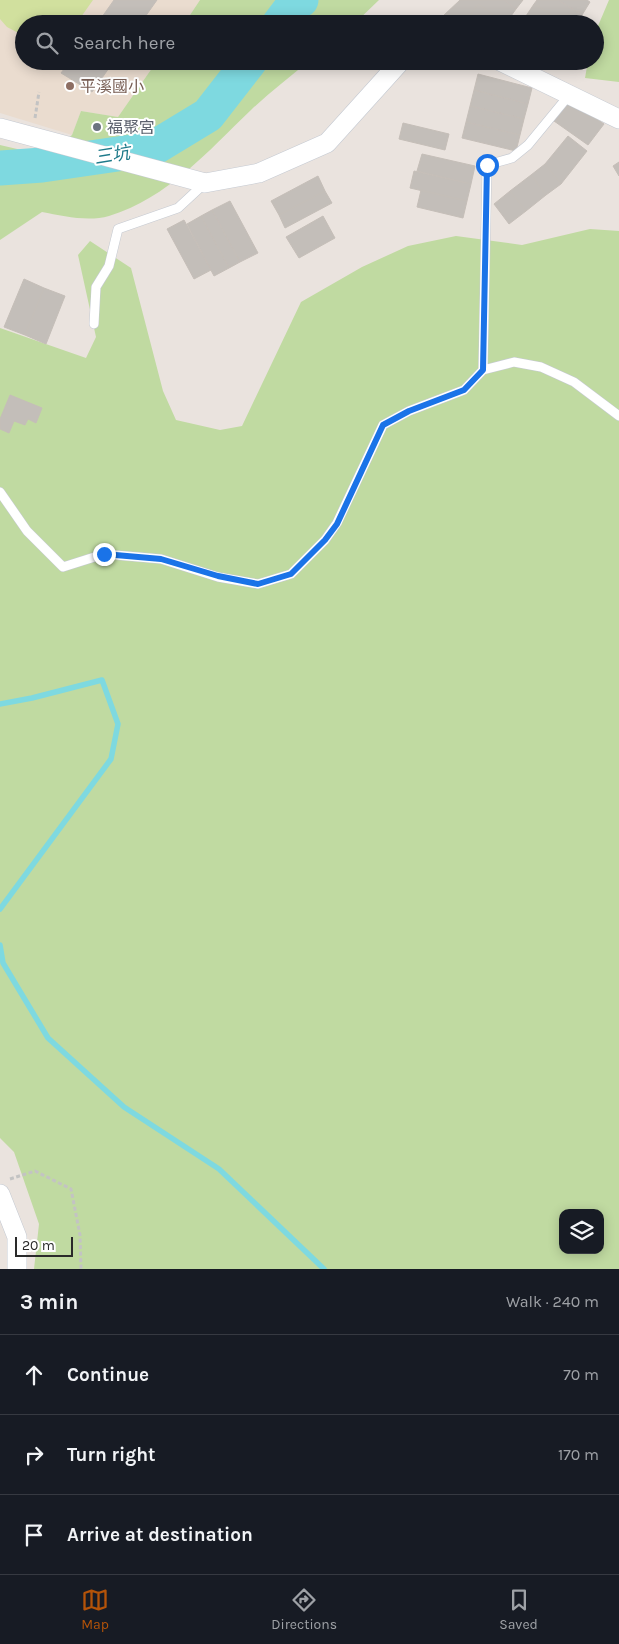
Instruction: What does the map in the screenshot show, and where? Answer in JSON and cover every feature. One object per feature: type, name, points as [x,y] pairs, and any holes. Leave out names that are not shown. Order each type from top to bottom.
[{"type":"street","points":[[0,128],[206,183],[259,173],[327,143],[393,70]]},
{"type":"street","points":[[520,70],[619,118]]},
{"type":"street","points":[[4,1187],[17,1236],[17,1269]]},
{"type":"lane","points":[[483,370],[487,165],[512,158],[528,145],[570,93]]},
{"type":"lane","points":[[94,324],[96,287],[109,266],[118,229],[178,208],[206,183]]},
{"type":"lane","points":[[0,492],[27,531],[64,567],[104,554],[161,559],[218,576],[258,584],[291,574],[325,540],[337,524],[383,425],[409,411],[464,390],[483,370],[514,362],[541,367],[574,382],[619,416]]},
{"type":"path","points":[[35,137],[39,92]]},
{"type":"path","points":[[4,1187],[35,1171],[71,1189],[80,1235],[81,1269]]},
{"type":"shaded area","name":"平溪國小","points":[[0,0],[200,0],[190,15],[15,15],[15,70],[151,70],[118,117],[81,111],[72,135],[0,113]]},
{"type":"green space","points":[[0,0],[93,0],[82,15],[15,15],[15,31],[7,27],[0,19]]},
{"type":"green space","points":[[200,0],[379,0],[363,15],[190,15]]},
{"type":"green space","points":[[609,0],[619,0],[619,82],[585,78],[586,70],[604,70],[603,15]]},
{"type":"green space","points":[[151,70],[298,70],[258,104],[186,172],[150,198],[130,208],[101,218],[76,218],[42,212],[0,240],[0,145],[47,156],[72,135],[81,111],[118,117]]},
{"type":"green space","points":[[590,229],[619,231],[619,1269],[34,1269],[39,1224],[14,1152],[0,1138],[0,328],[86,358],[96,337],[78,255],[90,241],[131,268],[163,391],[176,420],[220,430],[242,426],[301,302],[362,267],[408,246],[456,236],[522,245]]},
{"type":"building","points":[[114,0],[157,0],[146,15],[103,15]]},
{"type":"building","points":[[460,0],[504,0],[516,9],[512,15],[494,15],[478,4],[470,15],[444,15]]},
{"type":"building","points":[[504,0],[523,0],[516,9]]},
{"type":"building","points":[[537,0],[558,0],[582,15],[552,15],[534,4]]},
{"type":"building","points":[[558,0],[587,0],[590,2],[582,15]]},
{"type":"building","points":[[478,4],[494,15],[470,15]]},
{"type":"building","points":[[534,4],[552,15],[527,15]]},
{"type":"building","points":[[63,70],[108,70],[92,92],[61,73]]},
{"type":"building","points":[[478,74],[532,88],[528,104],[474,90]]},
{"type":"building","points":[[474,90],[528,104],[524,119],[470,106]]},
{"type":"building","points":[[569,100],[604,124],[588,145],[554,121]]},
{"type":"building","points":[[470,106],[524,119],[520,135],[466,122]]},
{"type":"building","points":[[466,122],[520,135],[516,151],[462,138]]},
{"type":"building","points":[[403,123],[449,134],[445,150],[399,139]]},
{"type":"building","points":[[568,136],[587,151],[561,184],[545,164]]},
{"type":"building","points":[[422,154],[475,166],[471,184],[417,171]]},
{"type":"building","points":[[619,162],[619,176],[613,166]]},
{"type":"building","points":[[545,164],[561,184],[546,195],[531,175]]},
{"type":"building","points":[[414,171],[471,184],[467,201],[410,188]]},
{"type":"building","points":[[531,175],[546,195],[526,211],[510,191]]},
{"type":"building","points":[[318,176],[325,191],[279,215],[271,201]]},
{"type":"building","points":[[421,190],[467,201],[463,218],[417,207]]},
{"type":"building","points":[[325,191],[332,203],[285,228],[279,215]]},
{"type":"building","points":[[510,191],[526,211],[509,224],[494,204]]},
{"type":"building","points":[[230,201],[258,253],[240,262],[212,210]]},
{"type":"building","points":[[212,210],[240,262],[229,268],[201,216]]},
{"type":"building","points":[[201,216],[229,268],[214,276],[187,224]]},
{"type":"building","points":[[323,216],[335,238],[299,258],[286,237]]},
{"type":"building","points":[[184,220],[211,270],[194,279],[167,229]]},
{"type":"building","points":[[24,279],[44,288],[25,335],[4,327]]},
{"type":"building","points":[[44,288],[65,296],[46,344],[25,335]]},
{"type":"building","points":[[10,395],[42,408],[36,423],[28,419],[25,425],[14,421],[9,433],[0,429],[0,419]]},
{"type":"waterway","name":"三坑","points":[[286,15],[295,3],[301,0]]},
{"type":"waterway","name":"三坑","points":[[0,168],[42,165],[152,149],[208,115],[243,70]]},
{"type":"waterway","points":[[0,704],[102,680],[118,724],[111,759],[0,909]]},
{"type":"waterway","points":[[0,945],[3,963],[48,1038],[124,1107],[219,1169],[324,1269]]},
{"type":"place","name":"平溪國小","points":[[70,86]]},
{"type":"place","name":"福聚宮","points":[[97,127]]},
{"type":"route","points":[[104,554],[161,559],[218,576],[258,584],[291,574],[325,540],[337,524],[383,425],[409,411],[464,390],[483,370],[487,165]]}]
